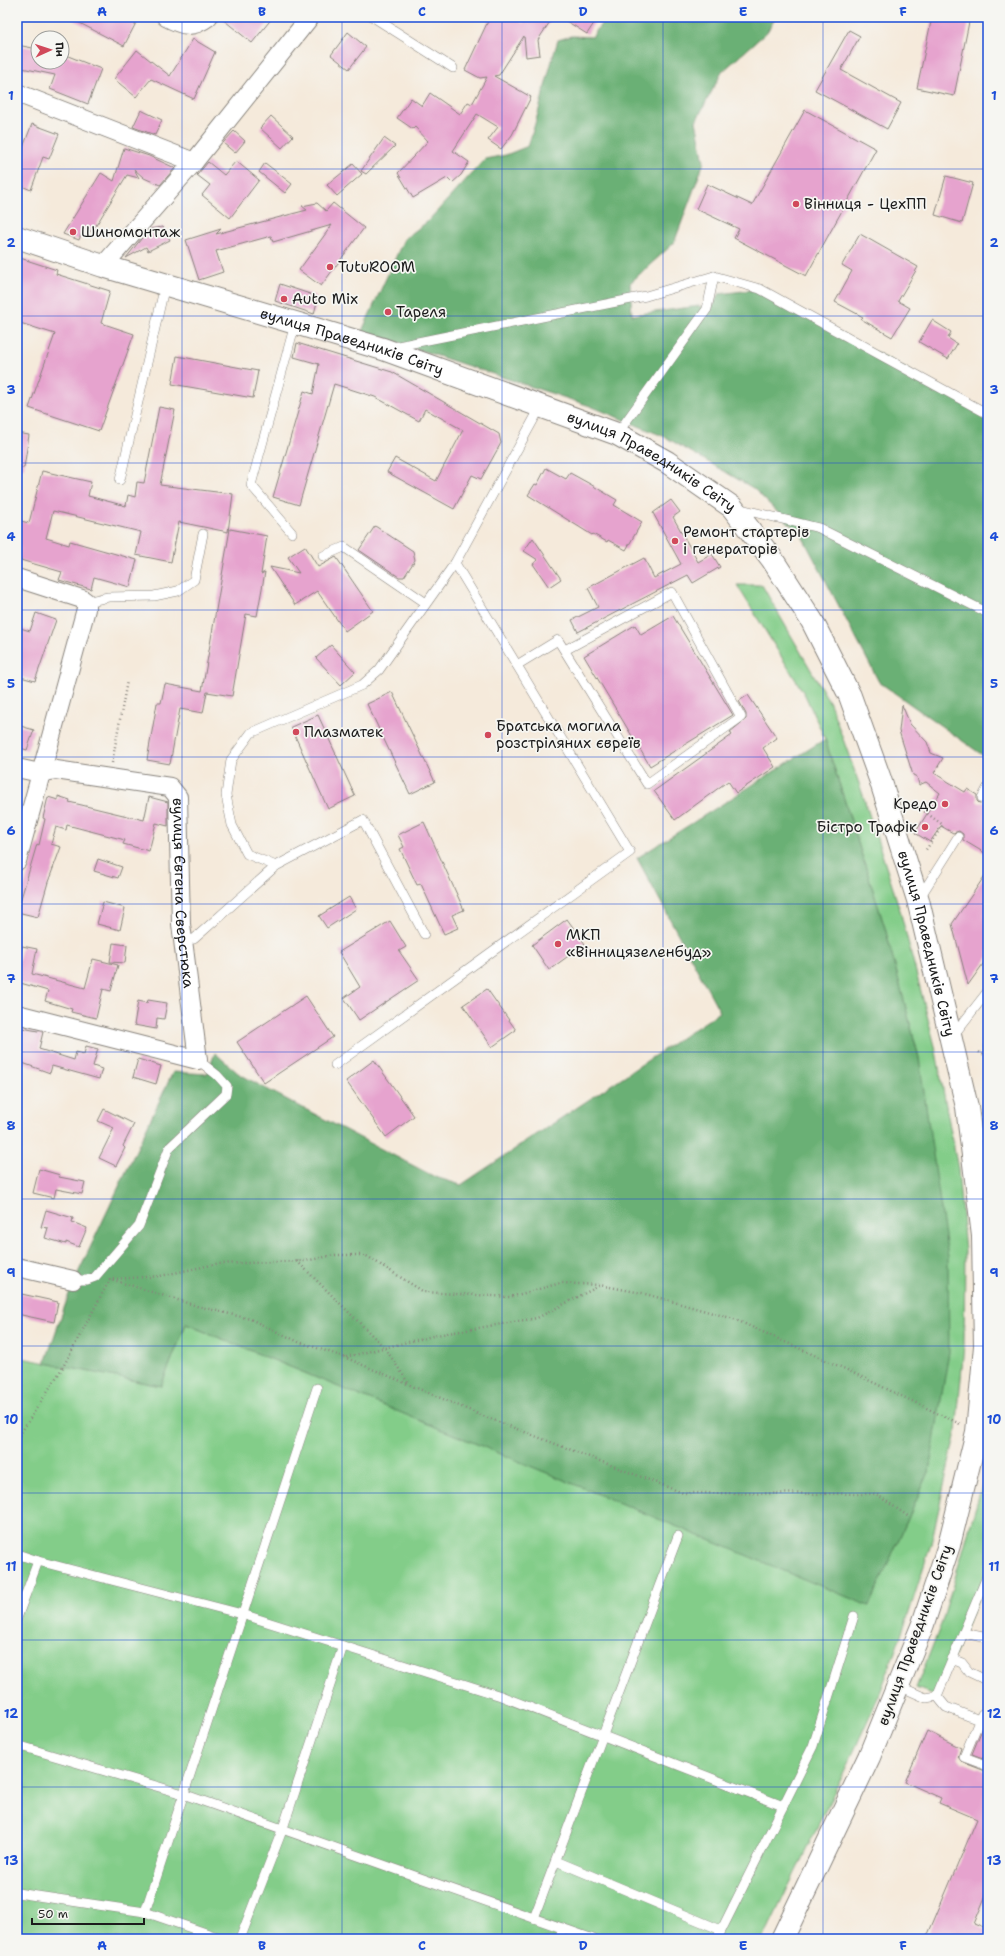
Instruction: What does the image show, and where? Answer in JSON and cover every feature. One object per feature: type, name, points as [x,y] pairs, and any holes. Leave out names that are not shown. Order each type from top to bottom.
[{"type":"main road","name":"вулиця Праведників Світу","points":[[17,237],[165,285],[383,349],[617,434],[667,462],[732,507],[772,559],[812,622],[850,696],[880,779],[918,900],[967,1107],[983,1236],[985,1346],[983,1434],[923,1624],[899,1686],[869,1757],[782,1939]]},
{"type":"street","points":[[166,17],[186,26],[198,24],[208,17]]},
{"type":"street","points":[[103,266],[194,162],[310,17]]},
{"type":"street","points":[[17,93],[194,162]]},
{"type":"street","points":[[17,578],[72,595],[86,602],[86,609],[17,861]]},
{"type":"street","name":"вулиця Євгена Сверстюка","points":[[17,768],[40,773],[56,770],[170,787],[178,797],[180,924],[198,1060]]},
{"type":"street","points":[[17,1014],[198,1060]]},
{"type":"street","points":[[17,1267],[80,1280]]},
{"type":"lane","points":[[373,17],[453,68]]},
{"type":"lane","points":[[617,434],[707,309],[714,276]]},
{"type":"lane","points":[[383,349],[646,296],[714,276],[760,289],[988,414]]},
{"type":"lane","points":[[120,480],[165,285]]},
{"type":"lane","points":[[292,533],[251,485],[295,324]]},
{"type":"lane","points":[[276,866],[247,854],[232,826],[226,795],[231,760],[251,733],[362,686],[379,670],[455,563],[541,406]]},
{"type":"lane","points":[[732,507],[819,528],[988,613]]},
{"type":"lane","points":[[86,602],[108,597],[154,596],[178,591],[194,580],[203,534]]},
{"type":"lane","points":[[323,556],[344,547],[426,603]]},
{"type":"lane","points":[[335,1065],[630,852],[455,563]]},
{"type":"lane","points":[[517,665],[558,640],[564,650],[647,784],[741,717],[672,592],[564,650]]},
{"type":"lane","points":[[982,798],[988,787]]},
{"type":"lane","points":[[183,940],[194,939],[276,866],[363,820],[424,934]]},
{"type":"lane","points":[[918,900],[958,837]]},
{"type":"lane","points":[[950,1040],[988,991]]},
{"type":"lane","points":[[80,1280],[95,1277],[139,1226],[169,1148],[226,1094],[227,1086],[217,1075],[198,1060]]},
{"type":"lane","points":[[145,1912],[317,1388]]},
{"type":"lane","points":[[534,1918],[678,1536]]},
{"type":"lane","points":[[17,1554],[38,1561],[242,1614],[501,1696],[783,1806]]},
{"type":"lane","points":[[17,1618],[38,1561]]},
{"type":"lane","points":[[937,1696],[988,1574]]},
{"type":"lane","points":[[717,1939],[813,1746],[854,1616]]},
{"type":"lane","points":[[963,1633],[988,1638]]},
{"type":"lane","points":[[240,1939],[283,1828],[343,1646]]},
{"type":"lane","points":[[952,1659],[962,1663],[969,1672],[988,1681]]},
{"type":"lane","points":[[899,1686],[926,1698],[937,1696]]},
{"type":"lane","points":[[937,1696],[946,1707],[984,1718],[964,1757],[988,1766]]},
{"type":"lane","points":[[17,1744],[183,1794],[283,1828],[593,1939]]},
{"type":"lane","points":[[556,1861],[721,1930]]},
{"type":"lane","points":[[17,1893],[145,1912],[223,1939]]},
{"type":"lane","points":[[559,1939],[563,1928]]},
{"type":"path","points":[[109,778],[127,681]]},
{"type":"path","points":[[921,810],[942,825],[925,851]]},
{"type":"path","points":[[979,1052],[988,1057]]},
{"type":"path","points":[[80,1280],[160,1276],[216,1264],[297,1261],[335,1255],[365,1255],[424,1292],[510,1297],[561,1283],[599,1285],[642,1293],[734,1318],[983,1434]]},
{"type":"path","points":[[297,1261],[385,1348],[409,1384]]},
{"type":"path","points":[[110,1279],[197,1306],[250,1319],[299,1342],[344,1357],[490,1419],[683,1493],[876,1494],[909,1517]]},
{"type":"path","points":[[17,1439],[63,1367],[110,1279]]},
{"type":"path","points":[[344,1357],[437,1335],[536,1318],[599,1285]]},
{"type":"green space","points":[[606,17],[776,17],[767,32],[722,72],[696,121],[704,162],[674,243],[630,283],[632,315],[699,306],[710,311],[719,294],[760,289],[988,414],[988,759],[879,682],[802,536],[753,488],[665,437],[590,406],[362,331],[404,239],[427,222],[485,159],[506,155],[528,146],[558,40],[572,36],[592,37]]},
{"type":"green space","points":[[737,585],[762,585],[830,703],[860,786],[900,910],[935,1046],[958,1169],[965,1251],[964,1346],[956,1432],[931,1544],[907,1619],[880,1693],[854,1751],[768,1929],[762,1939],[17,1939],[17,1357],[161,1386],[186,1324],[869,1605],[929,1472],[919,1058],[885,928],[825,739],[805,695]]},
{"type":"green space","points":[[825,739],[885,928],[919,1058],[948,1257],[949,1352],[929,1472],[869,1606],[186,1324],[161,1386],[45,1363],[71,1288],[173,1072],[207,1074],[215,1053],[238,1073],[261,1086],[435,1177],[461,1185],[720,1012],[637,858]]},
{"type":"green space","points":[[988,1038],[988,1088],[982,1048]]},
{"type":"green space","points":[[988,1465],[988,1574],[937,1696],[916,1688],[942,1622]]},
{"type":"building","points":[[68,17],[129,17],[137,21],[124,46]]},
{"type":"building","points":[[220,17],[273,17],[252,43]]},
{"type":"building","points":[[490,17],[511,17],[523,23],[528,17],[553,17],[538,40],[540,55],[526,57],[524,36],[499,75],[494,76],[531,97],[512,135],[501,149],[488,140],[498,127],[477,114],[453,151],[469,162],[461,175],[452,183],[447,178],[413,198],[398,173],[428,141],[415,127],[413,129],[397,118],[411,98],[422,106],[430,93],[460,114],[468,102],[472,104],[487,77],[480,78],[465,70]]},
{"type":"building","points":[[560,17],[598,17],[587,34]]},
{"type":"building","points":[[932,17],[970,17],[954,96],[917,88]]},
{"type":"building","points":[[849,30],[860,36],[841,70],[901,103],[887,129],[815,90]]},
{"type":"building","points":[[348,32],[366,47],[349,69],[331,55]]},
{"type":"building","points":[[193,39],[215,52],[194,99],[151,79],[136,97],[114,79],[137,50],[170,76]]},
{"type":"building","points":[[17,45],[30,47],[30,70],[17,67]]},
{"type":"building","points":[[70,57],[101,69],[88,104],[50,89],[55,75],[31,70],[70,70]]},
{"type":"building","points":[[141,110],[162,120],[155,135],[133,127]]},
{"type":"building","points":[[805,110],[876,149],[806,276],[734,238],[739,229],[696,209],[707,184],[752,205]]},
{"type":"building","points":[[271,116],[293,136],[282,148],[260,128]]},
{"type":"building","points":[[32,124],[59,134],[49,159],[43,157],[31,190],[17,184],[17,163]]},
{"type":"building","points":[[234,131],[245,141],[235,153],[223,143]]},
{"type":"building","points":[[384,138],[395,146],[366,174],[361,171]]},
{"type":"building","points":[[124,148],[149,156],[175,168],[160,185],[144,178],[134,169],[139,178],[127,175],[92,232],[84,227],[79,240],[63,234],[101,173],[114,181]]},
{"type":"building","points":[[236,161],[259,180],[230,218],[202,195],[210,185],[197,175],[208,162],[224,175]]},
{"type":"building","points":[[265,163],[292,184],[285,193],[259,172]]},
{"type":"building","points":[[353,164],[362,174],[337,196],[327,185]]},
{"type":"building","points":[[946,176],[973,183],[962,223],[935,215]]},
{"type":"building","points":[[317,203],[326,211],[333,203],[364,228],[321,286],[299,270],[332,225],[273,242],[271,236],[216,251],[223,272],[199,280],[186,240],[221,229],[216,234],[307,210],[302,206]]},
{"type":"building","points":[[163,227],[170,240],[148,251],[146,247],[126,258],[149,229]]},
{"type":"building","points":[[860,234],[918,267],[898,301],[910,308],[892,337],[861,319],[863,317],[835,302],[852,271],[842,265]]},
{"type":"building","points":[[17,257],[57,270],[56,274],[110,291],[101,323],[134,334],[99,431],[29,408],[55,334],[17,322]]},
{"type":"building","points":[[280,284],[316,296],[317,302],[314,314],[275,301]]},
{"type":"building","points":[[932,320],[951,332],[948,338],[957,344],[948,359],[919,342]]},
{"type":"building","points":[[297,343],[392,372],[499,434],[501,443],[481,479],[472,475],[454,509],[387,472],[395,458],[436,481],[463,430],[425,409],[419,421],[375,397],[334,384],[299,505],[273,497],[304,391],[313,394],[319,364],[294,357]]},
{"type":"building","points":[[177,356],[258,371],[253,398],[172,384]]},
{"type":"building","points":[[159,407],[175,410],[160,485],[233,494],[228,532],[179,522],[171,562],[136,555],[141,532],[53,511],[46,538],[69,545],[70,541],[137,560],[130,587],[94,577],[91,589],[59,580],[62,572],[17,559],[17,520],[29,523],[42,471],[91,482],[88,496],[126,506],[128,495],[135,497],[137,482],[144,483]]},
{"type":"building","points":[[17,433],[29,435],[24,468],[17,468]]},
{"type":"building","points":[[546,468],[566,479],[570,473],[590,484],[617,500],[614,505],[642,522],[626,550],[608,540],[607,542],[593,534],[592,535],[528,495],[535,484],[537,485]]},
{"type":"building","points":[[671,500],[680,512],[673,517],[698,562],[712,554],[720,567],[693,583],[688,575],[578,632],[572,620],[598,607],[588,588],[644,558],[654,578],[681,564],[653,513]]},
{"type":"building","points":[[375,526],[413,551],[415,560],[404,577],[399,577],[359,550]]},
{"type":"building","points":[[230,529],[267,536],[261,574],[265,572],[257,616],[246,614],[232,696],[207,692],[203,713],[180,709],[170,764],[147,760],[157,703],[161,703],[165,684],[202,691]]},
{"type":"building","points":[[533,538],[561,579],[549,587],[533,564],[538,560],[524,551]]},
{"type":"building","points":[[305,546],[318,567],[336,557],[373,611],[345,631],[317,591],[295,605],[270,567],[299,573],[288,557]]},
{"type":"building","points":[[36,613],[56,620],[35,681],[17,676],[17,627],[30,631]]},
{"type":"building","points":[[673,616],[733,715],[650,766],[584,656],[635,625],[641,635]]},
{"type":"building","points":[[331,645],[355,672],[341,685],[316,658]]},
{"type":"building","points":[[392,692],[435,782],[410,794],[367,704]]},
{"type":"building","points":[[748,695],[777,738],[763,748],[775,767],[736,793],[728,781],[675,820],[654,791],[732,735],[730,732],[746,719],[746,714],[739,701]]},
{"type":"building","points":[[902,705],[910,724],[927,742],[931,753],[943,758],[934,773],[965,792],[967,789],[977,795],[977,801],[979,803],[988,802],[988,855],[963,840],[963,834],[959,831],[953,833],[941,826],[930,842],[915,833],[940,793],[926,782],[919,785],[917,777],[913,775],[899,731]]},
{"type":"building","points":[[318,715],[355,796],[328,809],[291,727]]},
{"type":"building","points":[[17,725],[34,730],[27,750],[17,747]]},
{"type":"building","points":[[58,796],[70,800],[69,802],[144,820],[149,797],[168,802],[168,826],[156,823],[149,851],[123,844],[125,840],[67,825],[66,830],[56,827],[51,844],[61,847],[48,882],[38,917],[17,912],[37,844],[39,845],[48,797],[58,800]]},
{"type":"building","points":[[424,822],[464,910],[452,915],[458,928],[444,934],[421,884],[417,885],[400,849],[404,847],[398,835]]},
{"type":"building","points":[[98,859],[122,867],[118,878],[94,871]]},
{"type":"building","points":[[988,871],[988,957],[968,985],[952,924]]},
{"type":"building","points":[[349,897],[356,909],[327,928],[319,916]]},
{"type":"building","points":[[103,902],[125,908],[120,930],[97,924]]},
{"type":"building","name":"МКП «Вінницязеленбуд»","points":[[567,919],[585,944],[549,970],[532,945]]},
{"type":"building","points":[[390,921],[406,947],[399,951],[419,980],[359,1020],[344,998],[360,987],[339,952]]},
{"type":"building","points":[[113,943],[127,945],[125,963],[110,962]]},
{"type":"building","points":[[22,946],[37,949],[32,974],[85,988],[93,959],[118,965],[111,991],[103,989],[96,1018],[71,1012],[72,1009],[45,1001],[48,991],[17,982],[17,969]]},
{"type":"building","points":[[487,989],[516,1030],[492,1047],[463,1005]]},
{"type":"building","points":[[306,996],[333,1037],[264,1083],[237,1042]]},
{"type":"building","points":[[148,1000],[167,1003],[164,1019],[157,1018],[156,1029],[134,1025],[138,1001],[147,1003]]},
{"type":"building","points":[[17,1027],[43,1032],[39,1049],[74,1060],[76,1052],[84,1054],[86,1046],[98,1049],[93,1066],[102,1069],[99,1079],[52,1066],[50,1073],[17,1061]]},
{"type":"building","points":[[138,1059],[161,1066],[156,1084],[133,1077]]},
{"type":"building","points":[[374,1060],[414,1116],[386,1137],[346,1081]]},
{"type":"building","points":[[104,1109],[134,1124],[123,1146],[125,1148],[116,1166],[99,1158],[114,1128],[98,1121]]},
{"type":"building","points":[[39,1169],[60,1175],[59,1177],[85,1182],[82,1194],[56,1189],[54,1198],[33,1193]]},
{"type":"building","points":[[46,1210],[73,1218],[72,1222],[87,1228],[79,1247],[66,1242],[66,1244],[45,1238],[48,1228],[41,1227]]},
{"type":"building","points":[[17,1293],[58,1302],[54,1322],[17,1314]]},
{"type":"building","points":[[985,1722],[988,1723],[988,1760],[972,1754]]},
{"type":"building","points":[[927,1731],[961,1748],[958,1757],[962,1762],[988,1772],[988,1890],[974,1924],[988,1930],[988,1939],[926,1939],[977,1819],[939,1803],[941,1798],[905,1782]]},
{"type":"place","name":"Вінниця - ЦехПП","points":[[796,204]]},
{"type":"place","name":"Шиномонтаж","points":[[73,232]]},
{"type":"place","name":"TutuROOM","points":[[330,267]]},
{"type":"place","name":"Auto Mix","points":[[284,299]]},
{"type":"place","name":"Тареля","points":[[388,312]]},
{"type":"place","name":"Ремонт стартерів і генераторів","points":[[675,541]]},
{"type":"place","name":"Плазматек","points":[[296,732]]},
{"type":"place","name":"Братська могила розстріляних євреїв","points":[[488,735]]},
{"type":"place","name":"Кредо","points":[[945,804]]},
{"type":"place","name":"Бістро Трафік","points":[[925,827]]},
{"type":"place","name":"МКП «Вінницязеленбуд»","points":[[558,944]]}]
